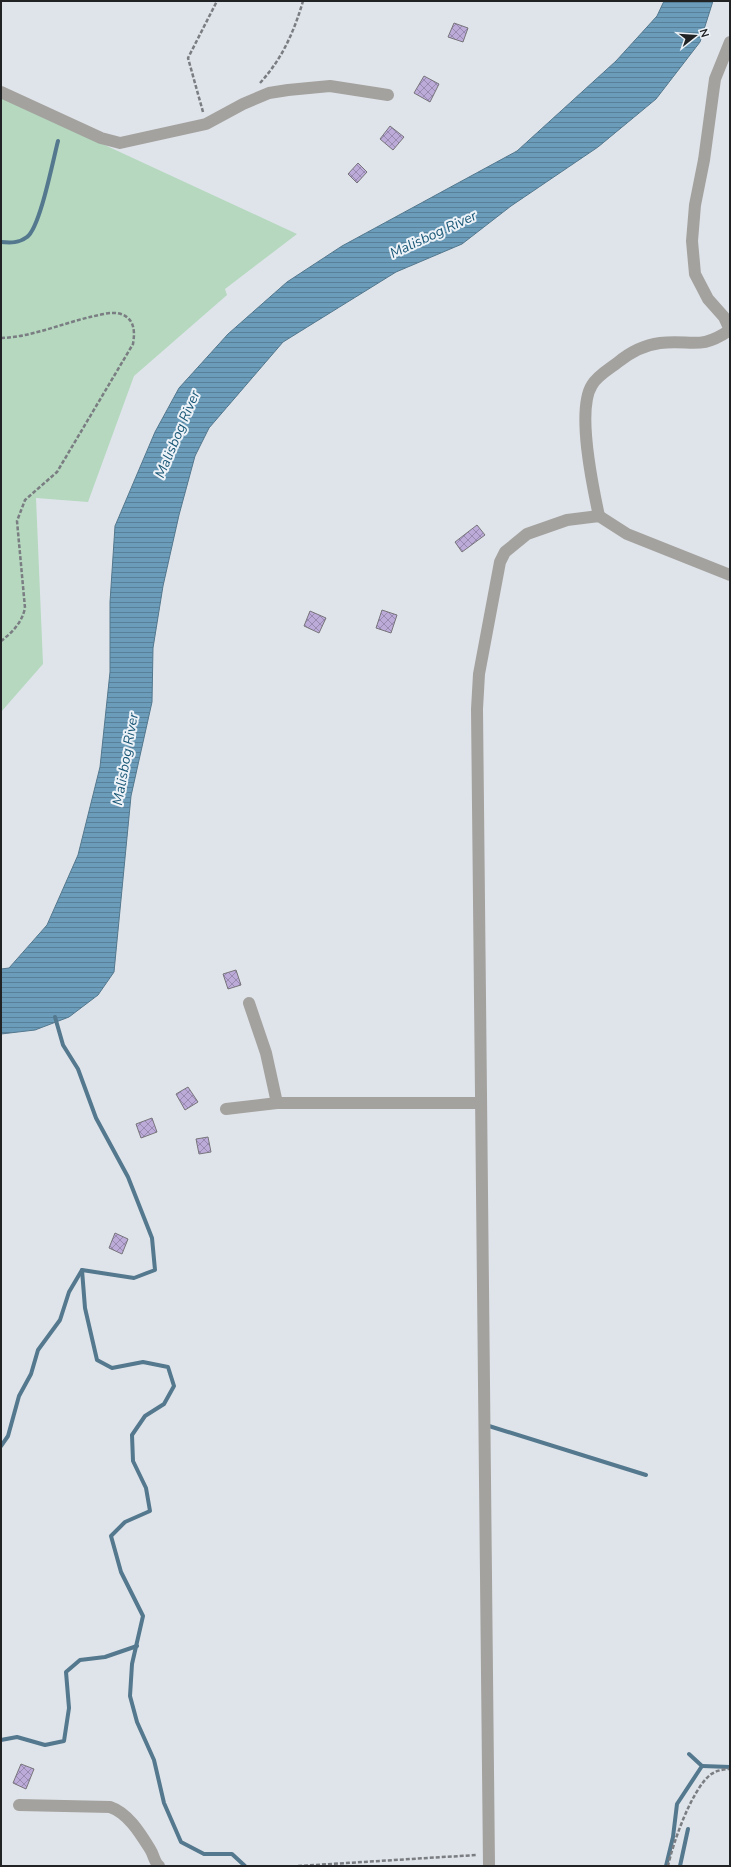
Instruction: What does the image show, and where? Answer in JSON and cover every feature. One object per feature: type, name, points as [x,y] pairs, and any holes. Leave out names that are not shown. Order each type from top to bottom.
[{"type":"street","points":[[599,516],[585,428],[586,404],[592,385],[604,373],[627,356],[649,345],[662,343],[703,343],[716,340],[730,330],[724,317],[708,299],[695,274],[692,241],[695,205],[704,160],[715,79],[730,42]]},
{"type":"street","points":[[1,92],[101,138],[120,143],[206,124],[243,104],[269,93],[330,86],[388,95]]},
{"type":"street","points":[[489,1860],[480,1103],[477,692],[497,572],[505,552],[527,534],[567,520],[599,516],[627,534],[730,575]]},
{"type":"street","points":[[249,1003],[266,1053],[277,1103]]},
{"type":"street","points":[[226,1109],[277,1103],[480,1103]]},
{"type":"street","points":[[19,1805],[110,1807],[118,1810],[125,1814],[151,1851],[159,1866]]},
{"type":"path","points":[[206,124],[188,58],[217,1]]},
{"type":"path","points":[[243,104],[270,72],[288,45],[303,1]]},
{"type":"path","points":[[1,338],[15,338],[62,324],[111,313],[120,314],[128,318],[133,324],[135,333],[132,344],[57,472],[25,500],[21,508],[17,521],[25,608],[23,617],[18,625],[1,640]]},
{"type":"path","points":[[668,1866],[673,1844],[702,1785],[710,1775],[723,1768],[730,1769]]},
{"type":"path","points":[[298,1866],[489,1860]]},
{"type":"green space","points":[[1,97],[297,234],[225,289],[227,295],[134,376],[88,502],[36,498],[43,664],[1,712]]},
{"type":"water","name":"Malisbog River","points":[[664,1],[713,1],[700,42],[656,99],[598,147],[511,206],[462,244],[396,272],[283,342],[209,428],[195,456],[179,515],[163,586],[153,648],[152,702],[131,796],[114,972],[98,995],[69,1017],[35,1030],[1,1034],[1,969],[9,968],[47,925],[78,855],[100,767],[110,672],[110,602],[115,526],[155,432],[179,388],[228,334],[287,282],[342,246],[517,151],[616,61],[657,16]]},
{"type":"building","points":[[454,23],[468,28],[463,42],[448,37]]},
{"type":"building","points":[[424,76],[439,84],[430,102],[414,93]]},
{"type":"building","points":[[390,126],[404,137],[393,150],[380,139]]},
{"type":"building","points":[[358,163],[367,172],[357,183],[348,174]]},
{"type":"building","points":[[477,525],[485,535],[462,552],[455,542]]},
{"type":"building","points":[[382,610],[397,615],[391,633],[376,628]]},
{"type":"building","points":[[310,611],[326,618],[319,633],[304,626]]},
{"type":"building","points":[[236,970],[241,985],[228,989],[223,974]]},
{"type":"building","points":[[188,1087],[198,1102],[185,1110],[176,1094]]},
{"type":"building","points":[[152,1118],[157,1132],[141,1138],[136,1124]]},
{"type":"building","points":[[208,1137],[211,1152],[199,1154],[196,1139]]},
{"type":"building","points":[[115,1233],[128,1239],[122,1254],[109,1248]]},
{"type":"building","points":[[21,1764],[34,1769],[26,1789],[13,1783]]},
{"type":"waterway","points":[[1,242],[21,240],[27,237],[32,231],[41,208],[58,141]]},
{"type":"waterway","points":[[1,1446],[8,1436],[19,1396],[31,1374],[38,1350],[60,1320],[69,1292],[82,1270],[134,1278],[155,1270],[152,1238],[128,1177],[96,1118],[78,1069],[63,1045],[55,1017]]},
{"type":"waterway","points":[[82,1270],[85,1308],[97,1360],[112,1368],[143,1362],[168,1367],[174,1386],[164,1404],[145,1416],[132,1435],[133,1461],[146,1488],[150,1511],[125,1522],[111,1536],[121,1572],[143,1616],[132,1664],[130,1696],[137,1722],[154,1760],[164,1803],[181,1842],[204,1854],[232,1854],[245,1866]]},
{"type":"waterway","points":[[489,1426],[646,1475]]},
{"type":"waterway","points":[[1,1740],[17,1737],[45,1745],[64,1741],[69,1708],[66,1672],[80,1660],[105,1657],[137,1646]]},
{"type":"waterway","points":[[666,1866],[673,1837],[677,1804],[702,1766],[689,1754]]},
{"type":"waterway","points":[[702,1766],[730,1767]]},
{"type":"waterway","points":[[680,1866],[688,1829]]}]
